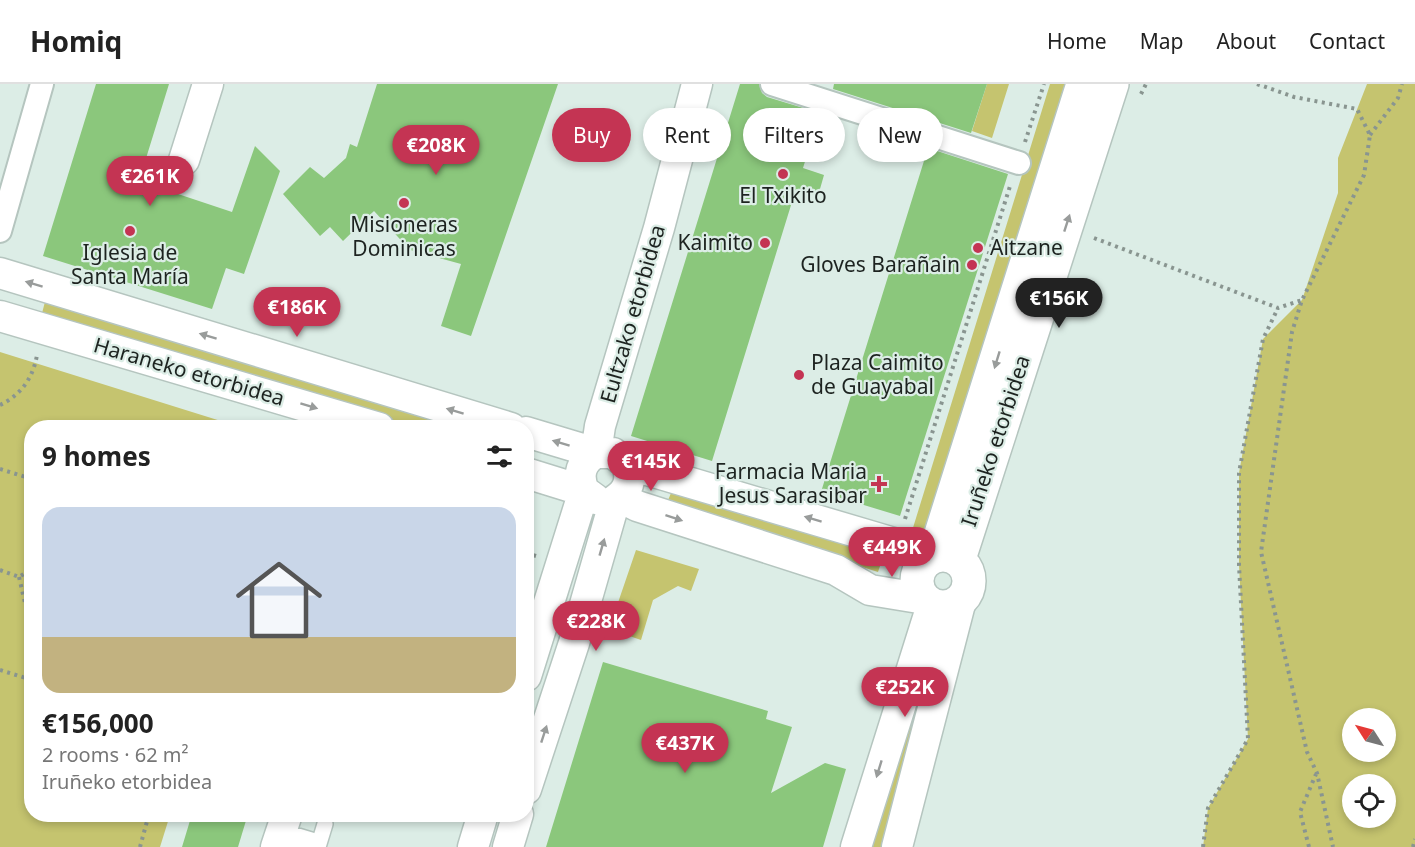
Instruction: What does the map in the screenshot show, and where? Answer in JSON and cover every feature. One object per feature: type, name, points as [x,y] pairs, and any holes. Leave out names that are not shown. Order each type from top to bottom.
[{"type":"street","points":[[0,231],[42,84]]},
{"type":"street","points":[[184,160],[208,84]]},
{"type":"street","name":"Eultzako etorbidea","points":[[534,650],[584,491],[581,484],[581,469],[596,453],[600,426],[659,228],[697,84]]},
{"type":"street","points":[[772,84],[1019,163]]},
{"type":"street","name":"Iruñeko etorbidea","points":[[940,558],[1083,84]]},
{"type":"street","name":"Iruñeko etorbidea","points":[[940,558],[1112,84]]},
{"type":"street","name":"Haraneko etorbidea","points":[[0,273],[485,420]]},
{"type":"street","name":"Haraneko etorbidea","points":[[0,316],[352,420]]},
{"type":"street","points":[[534,434],[596,453],[613,453],[627,464],[965,565],[970,582],[968,590],[939,602],[870,590],[836,570],[617,498],[598,501],[584,491],[534,475]]},
{"type":"street","points":[[534,765],[574,643],[617,498],[628,487],[630,480],[627,464]]},
{"type":"street","points":[[939,602],[917,584],[917,575],[940,558]]},
{"type":"street","points":[[856,847],[896,714],[939,602]]},
{"type":"street","points":[[897,847],[939,602]]},
{"type":"street","points":[[473,847],[481,822]]},
{"type":"street","points":[[508,847],[516,822]]},
{"type":"street","points":[[281,833],[317,836]]},
{"type":"lane","points":[[317,836],[318,847]]},
{"type":"path","points":[[904,520],[1044,84]]},
{"type":"path","points":[[1257,84],[1294,97],[1357,109],[1370,135]]},
{"type":"path","points":[[1333,847],[1317,773],[1307,752],[1261,552],[1292,332],[1302,300],[1364,175],[1370,135],[1398,98],[1402,84]]},
{"type":"path","points":[[1094,238],[1278,308],[1302,300]]},
{"type":"path","points":[[1203,847],[1208,808],[1248,739],[1239,565],[1239,473],[1263,339],[1278,308]]},
{"type":"path","points":[[0,405],[17,395],[29,379],[38,350]]},
{"type":"path","points":[[0,469],[24,476]]},
{"type":"path","points":[[0,570],[19,577]]},
{"type":"path","points":[[19,577],[24,574]]},
{"type":"path","points":[[19,577],[24,599]]},
{"type":"path","points":[[0,670],[24,678]]},
{"type":"path","points":[[1309,847],[1300,812],[1317,773]]},
{"type":"path","points":[[140,847],[147,822]]},
{"type":"path","points":[[1413,847],[1415,839]]},
{"type":"shaded area","points":[[987,84],[1009,84],[992,138],[972,131]]},
{"type":"shaded area","points":[[1050,84],[1065,84],[923,537],[912,531]]},
{"type":"shaded area","points":[[1367,84],[1415,84],[1415,847],[1203,847],[1208,808],[1248,739],[1239,565],[1239,473],[1263,339],[1302,300],[1338,193],[1338,158]]},
{"type":"shaded area","points":[[46,298],[454,420],[387,420],[41,317]]},
{"type":"shaded area","points":[[0,352],[218,420],[24,420],[24,822],[168,822],[160,847],[0,847]]},
{"type":"shaded area","points":[[674,486],[885,551],[878,572],[666,505]]},
{"type":"shaded area","points":[[636,550],[699,569],[691,591],[678,586],[653,600],[641,640],[609,629]]},
{"type":"shaded area","points":[[938,634],[891,847],[872,847]]},
{"type":"building","points":[[96,84],[169,84],[139,181],[232,212],[255,146],[280,171],[244,274],[226,268],[212,309],[43,256]]},
{"type":"building","name":"Misioneras Dominicas","points":[[377,84],[558,84],[471,336],[441,326],[461,264],[410,250],[374,211],[343,241],[330,227],[320,236],[283,194],[310,167],[324,178],[346,158],[350,144],[357,147]]},
{"type":"building","points":[[740,84],[759,84],[762,93],[767,97],[803,108],[743,108],[743,162],[805,162],[803,168],[824,175],[818,196],[796,189],[712,461],[631,436],[716,162],[731,162],[731,113]]},
{"type":"building","points":[[834,84],[987,84],[971,133],[943,124],[943,108],[893,108],[833,89]]},
{"type":"building","points":[[943,153],[1008,174],[900,516],[821,492],[924,162],[943,162]]},
{"type":"building","points":[[603,662],[768,711],[766,719],[792,727],[771,793],[825,763],[846,769],[823,847],[546,847]]},
{"type":"building","points":[[190,822],[246,822],[238,847],[182,847]]},
{"type":"place","name":"El Txikito","points":[[783,174]]},
{"type":"place","name":"Misioneras Dominicas","points":[[404,203]]},
{"type":"place","name":"Iglesia de Santa María","points":[[130,231]]},
{"type":"place","name":"Kaimito","points":[[765,243]]},
{"type":"place","name":"Aitzane","points":[[978,248]]},
{"type":"place","name":"Gloves Barañain","points":[[972,265]]},
{"type":"place","name":"Plaza Caimito de Guayabal","points":[[799,375]]},
{"type":"place","name":"Farmacia Maria Jesus Sarasibar","points":[[879,484]]}]
